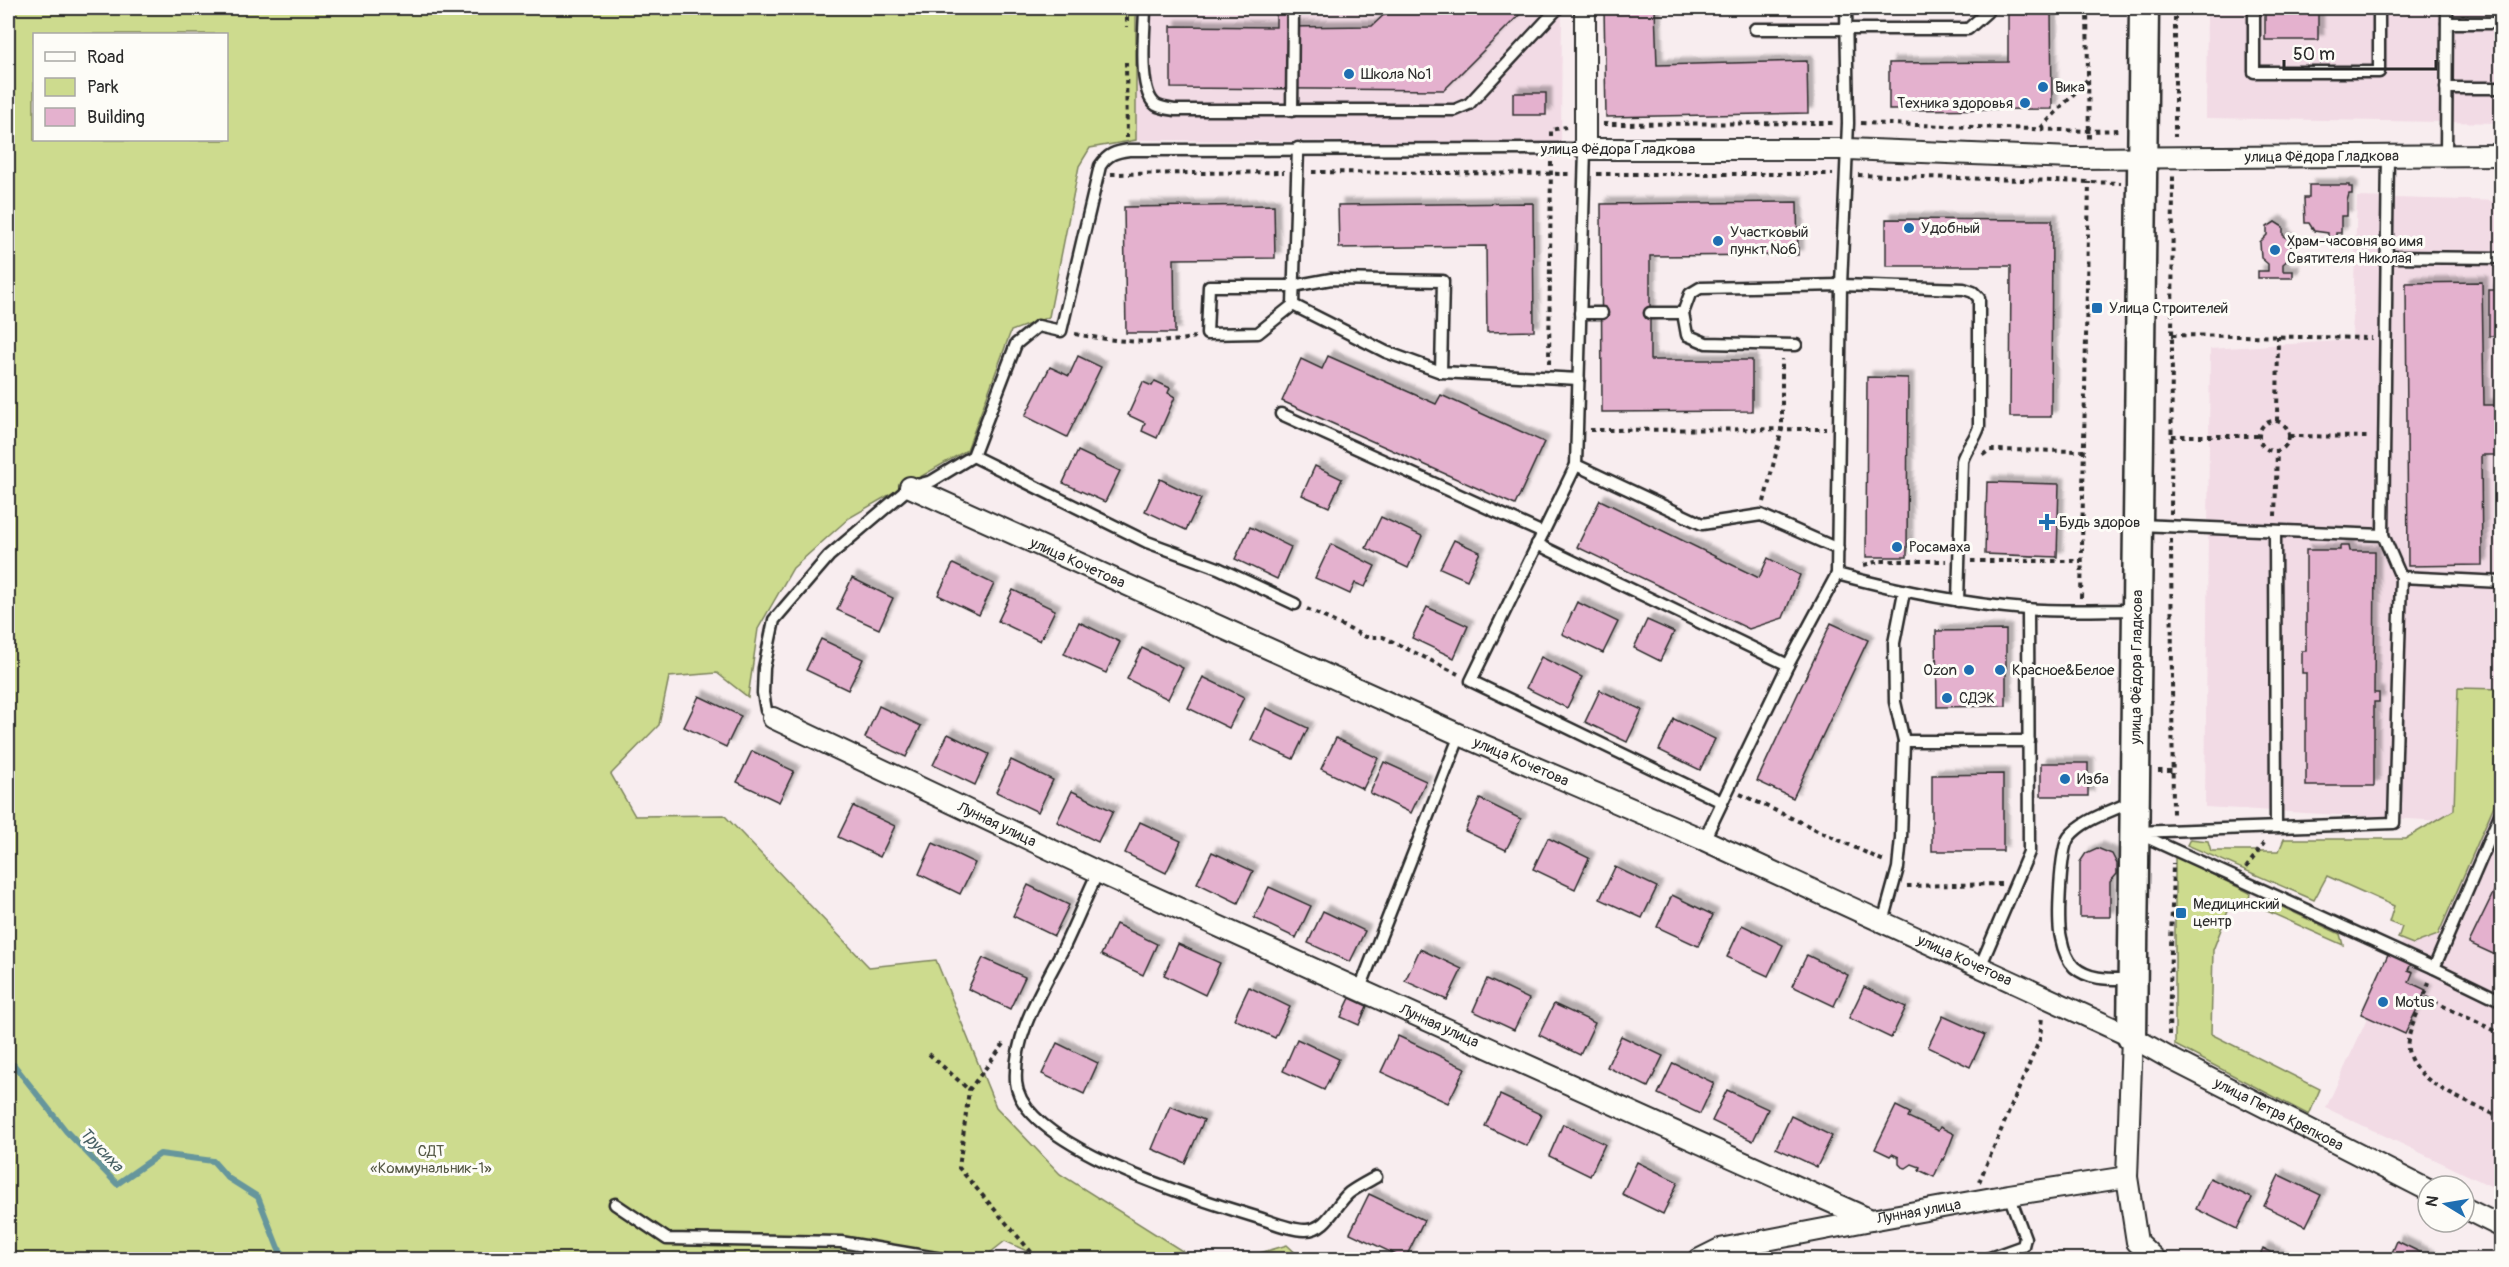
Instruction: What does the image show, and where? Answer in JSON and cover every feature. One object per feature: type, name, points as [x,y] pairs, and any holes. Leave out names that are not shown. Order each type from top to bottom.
[{"type":"street","points":[[1585,8],[1585,149]]},
{"type":"street","name":"улица Фёдора Гладкова","points":[[2144,8],[2139,610],[2132,1036],[2127,1177],[2137,1242],[2156,1260]]},
{"type":"street","name":"улица Фёдора Гладкова","points":[[1585,149],[1847,149],[2090,158],[2502,156]]},
{"type":"street","name":"улица Кочетова","points":[[910,487],[1460,735],[1704,840],[2132,1036]]},
{"type":"street","name":"Лунная улица","points":[[773,718],[1098,872],[1359,992],[1871,1220],[2127,1177]]},
{"type":"street","name":"улица Петра Крепкова","points":[[2132,1036],[2169,1058],[2416,1184]]},
{"type":"street","points":[[2476,1214],[2502,1227]]},
{"type":"street","points":[[1698,1260],[1871,1220]]},
{"type":"lane","points":[[1145,8],[1144,74],[1150,98],[1156,105],[1174,110],[1292,111],[1455,110],[1470,104],[1558,8]]},
{"type":"lane","points":[[1292,111],[1293,8]]},
{"type":"lane","points":[[1704,840],[1788,665],[1838,574],[1841,285],[1847,149],[1846,8]]},
{"type":"lane","points":[[1755,29],[1968,29],[1987,12],[1987,8]]},
{"type":"lane","points":[[2254,8],[2254,72],[2379,72],[2379,8]]},
{"type":"lane","points":[[2446,156],[2447,8]]},
{"type":"lane","points":[[2447,23],[2502,23]]},
{"type":"lane","points":[[2446,88],[2502,88]]},
{"type":"lane","points":[[1293,305],[1298,148]]},
{"type":"lane","points":[[1585,149],[1576,465],[1471,681],[1722,802]]},
{"type":"lane","name":"улица Фёдора Гладкова","points":[[1099,170],[1105,158],[1114,152],[1129,150],[1585,149]]},
{"type":"lane","points":[[2135,832],[2394,823],[2402,577],[2383,535],[2388,155]]},
{"type":"lane","points":[[773,718],[766,710],[763,693],[764,668],[774,620],[829,556],[910,487],[932,481],[973,456],[1016,344],[1038,326],[1061,332],[1099,170]]},
{"type":"lane","points":[[2386,257],[2502,258]]},
{"type":"lane","points":[[1293,305],[1258,333],[1208,334],[1209,286],[1293,286],[1331,279],[1443,280],[1441,372]]},
{"type":"lane","points":[[1796,345],[1706,343],[1687,335],[1683,314],[1690,294],[1700,288],[1841,285],[1964,289],[1973,292],[1979,298],[1979,427],[1962,461],[1958,602]]},
{"type":"lane","points":[[1293,305],[1386,352],[1441,372],[1579,379]]},
{"type":"lane","points":[[1580,313],[1602,313]]},
{"type":"lane","points":[[1650,313],[1683,314]]},
{"type":"lane","points":[[1281,414],[1543,533]]},
{"type":"lane","points":[[973,456],[1147,542],[1218,567],[1295,604]]},
{"type":"lane","points":[[1576,465],[1702,524],[1761,515],[1838,549]]},
{"type":"lane","points":[[2139,525],[2383,535]]},
{"type":"lane","points":[[2275,531],[2276,826]]},
{"type":"lane","points":[[1538,544],[1788,665]]},
{"type":"lane","points":[[1838,574],[1904,592],[1958,602],[2028,609],[2139,610]]},
{"type":"lane","points":[[2402,577],[2502,582]]},
{"type":"lane","points":[[1883,922],[1898,868],[1904,741],[1895,702],[1894,643],[1904,592]]},
{"type":"lane","points":[[1980,967],[2029,852],[2028,609]]},
{"type":"lane","points":[[1359,992],[1460,735]]},
{"type":"lane","points":[[1904,741],[2029,741]]},
{"type":"lane","points":[[2132,979],[2088,976],[2074,966],[2064,953],[2060,935],[2062,857],[2067,839],[2079,827],[2136,800]]},
{"type":"lane","points":[[2434,968],[2502,810]]},
{"type":"lane","points":[[2135,832],[2502,1001]]},
{"type":"lane","points":[[1098,872],[1064,948],[1032,1007],[1018,1054],[1016,1084],[1023,1106],[1045,1126],[1095,1157],[1129,1173],[1229,1209],[1305,1231],[1320,1227],[1349,1193],[1376,1177]]},
{"type":"lane","points":[[1984,1260],[2023,1246],[2025,1238],[2009,1195]]},
{"type":"lane","points":[[615,1204],[667,1239],[841,1242],[948,1260]]},
{"type":"path","points":[[1127,8],[1127,28]]},
{"type":"path","points":[[2081,610],[2090,158],[2087,8]]},
{"type":"path","points":[[2174,137],[2175,8]]},
{"type":"path","points":[[1127,51],[1127,146],[1129,150]]},
{"type":"path","points":[[2040,129],[2088,79]]},
{"type":"path","points":[[1551,142],[1551,130],[1568,126]]},
{"type":"path","points":[[2089,130],[2121,130]]},
{"type":"path","points":[[1549,377],[1551,159]]},
{"type":"path","points":[[1099,170],[1577,174]]},
{"type":"path","points":[[2173,175],[2171,526],[2173,830]]},
{"type":"path","points":[[1061,332],[1105,340],[1182,341],[1208,334]]},
{"type":"path","points":[[2172,334],[2385,338]]},
{"type":"path","points":[[2277,421],[2278,336]]},
{"type":"path","points":[[1761,515],[1782,429],[1782,345]]},
{"type":"path","points":[[2277,421],[2286,426],[2290,436],[2286,446],[2277,451],[2266,449],[2259,441],[2259,436],[2267,422],[2277,421]]},
{"type":"path","points":[[1578,430],[1839,429]]},
{"type":"path","points":[[2172,436],[2259,436]]},
{"type":"path","points":[[2290,436],[2384,437]]},
{"type":"path","points":[[1962,461],[1978,459],[1989,450],[2084,451]]},
{"type":"path","points":[[2275,531],[2277,451]]},
{"type":"path","points":[[1295,604],[1366,638],[1383,637],[1471,681]]},
{"type":"path","points":[[2158,771],[2173,771]]},
{"type":"path","points":[[1729,789],[1898,868]]},
{"type":"path","points":[[2238,879],[2276,826]]},
{"type":"path","points":[[2169,1058],[2173,848]]},
{"type":"path","points":[[1894,886],[2016,883]]},
{"type":"path","points":[[2434,968],[2408,1041],[2410,1062],[2429,1082],[2502,1118]]},
{"type":"path","points":[[1970,1202],[2040,1039],[2043,995]]},
{"type":"path","points":[[2424,996],[2502,1034]]},
{"type":"path","points":[[1032,1007],[969,1090],[959,1168],[1038,1260]]},
{"type":"path","points":[[929,1054],[969,1090]]},
{"type":"shaded area","name":"Школа №1","points":[[1136,8],[1562,8],[1561,144],[1136,140]]},
{"type":"shaded area","points":[[2207,8],[2501,8],[2501,123],[2206,118]]},
{"type":"shaded area","points":[[2357,197],[2501,201],[2501,1191],[2476,1179],[2476,1174],[2465,1174],[2326,1108],[2458,822],[2205,807],[2210,349],[2352,340]]},
{"type":"green space","name":"СДТ «Коммунальник-1»","points":[[8,8],[1136,8],[1136,140],[1090,148],[1079,166],[1049,317],[1011,331],[967,450],[849,518],[793,568],[758,629],[748,697],[717,673],[669,677],[659,725],[611,774],[635,816],[724,815],[869,967],[936,960],[996,1107],[1060,1174],[1195,1259],[1044,1259],[1005,1241],[981,1260],[8,1259]]},
{"type":"green space","points":[[2458,688],[2501,689],[2501,789],[2438,935],[2413,944],[2398,938],[2402,927],[2389,922],[2394,906],[2327,876],[2314,900],[2187,845],[2190,839],[2208,841],[2211,851],[2279,851],[2284,839],[2405,839],[2454,810]]},
{"type":"green space","points":[[2175,856],[2250,893],[2248,907],[2232,901],[2213,950],[2211,1034],[2320,1089],[2309,1115],[2175,1045]]},
{"type":"green space","points":[[2280,906],[2340,934],[2343,945],[2267,911]]},
{"type":"green space","points":[[1287,1245],[1302,1259],[1240,1259]]},
{"type":"building","points":[[1276,8],[1286,8],[1286,27],[1372,26],[1391,8],[1526,8],[1444,90],[1171,88],[1171,26],[1276,27]]},
{"type":"building","points":[[1604,8],[1655,8],[1657,65],[1807,61],[1808,113],[1606,117]]},
{"type":"building","points":[[2008,8],[2051,8],[2052,109],[1889,110],[1889,63],[2008,62]]},
{"type":"building","points":[[2265,8],[2318,8],[2318,40],[2265,40]]},
{"type":"building","points":[[1513,93],[1546,93],[1546,115],[1513,115]]},
{"type":"building","points":[[2309,185],[2349,185],[2352,187],[2352,194],[2349,194],[2347,201],[2347,216],[2341,216],[2341,233],[2336,233],[2336,237],[2328,237],[2328,233],[2314,231],[2309,223],[2305,223],[2304,198],[2309,198]]},
{"type":"building","points":[[1797,202],[1798,255],[1650,256],[1650,360],[1752,360],[1752,411],[1602,412],[1601,204]]},
{"type":"building","points":[[1533,203],[1534,331],[1487,332],[1486,246],[1339,248],[1338,205]]},
{"type":"building","points":[[1274,205],[1275,258],[1174,259],[1175,333],[1126,333],[1124,207]]},
{"type":"building","points":[[1886,219],[2052,220],[2051,417],[2010,417],[2011,266],[1886,266]]},
{"type":"building","name":"Храм-часовня во имя Святителя Николая","points":[[2275,222],[2283,227],[2283,235],[2291,242],[2290,258],[2283,264],[2283,271],[2293,271],[2293,278],[2258,278],[2258,271],[2268,271],[2268,264],[2261,258],[2260,242],[2267,235],[2267,227]]},
{"type":"building","points":[[2482,282],[2484,405],[2502,405],[2502,455],[2481,455],[2482,565],[2408,566],[2406,283]]},
{"type":"building","points":[[2489,290],[2502,290],[2502,336],[2489,336]]},
{"type":"building","points":[[1078,356],[1101,367],[1067,437],[1025,416],[1050,367],[1069,376]]},
{"type":"building","points":[[1328,356],[1436,404],[1441,395],[1544,442],[1515,505],[1282,401],[1301,359],[1322,369]]},
{"type":"building","points":[[1867,377],[1908,378],[1907,557],[1866,557]]},
{"type":"building","points":[[1155,381],[1170,388],[1168,393],[1175,397],[1157,438],[1142,431],[1145,423],[1128,415],[1143,382],[1152,386]]},
{"type":"building","points":[[1078,451],[1120,471],[1105,502],[1063,483]]},
{"type":"building","points":[[1315,466],[1342,479],[1329,507],[1302,495]]},
{"type":"building","points":[[1160,479],[1201,499],[1186,530],[1145,511]]},
{"type":"building","points":[[1987,482],[2059,484],[2057,557],[1985,554]]},
{"type":"building","points":[[1600,500],[1759,578],[1768,558],[1800,575],[1783,618],[1749,629],[1577,547]]},
{"type":"building","points":[[1381,517],[1422,536],[1408,568],[1366,548]]},
{"type":"building","points":[[1250,527],[1291,547],[1277,579],[1235,559]]},
{"type":"building","points":[[1454,540],[1480,552],[1467,580],[1440,568]]},
{"type":"building","points":[[1331,544],[1375,566],[1365,587],[1355,583],[1350,594],[1315,578]]},
{"type":"building","points":[[2340,546],[2349,546],[2350,551],[2375,551],[2374,693],[2379,693],[2379,702],[2374,702],[2374,786],[2306,786],[2306,673],[2302,673],[2302,651],[2306,651],[2306,550],[2340,550]]},
{"type":"building","points":[[953,564],[994,584],[979,615],[938,595]]},
{"type":"building","points":[[852,578],[893,598],[879,629],[837,610]]},
{"type":"building","points":[[1013,590],[1055,610],[1040,641],[998,621]]},
{"type":"building","points":[[1577,602],[1618,622],[1603,653],[1562,634]]},
{"type":"building","points":[[1427,607],[1468,626],[1454,658],[1412,638]]},
{"type":"building","points":[[1647,620],[1674,632],[1660,661],[1634,648]]},
{"type":"building","points":[[1079,622],[1120,642],[1106,673],[1064,654]]},
{"type":"building","points":[[1831,623],[1868,640],[1793,798],[1757,781]]},
{"type":"building","points":[[2006,630],[2006,706],[1937,707],[1936,631]]},
{"type":"building","points":[[821,639],[863,659],[848,690],[806,670]]},
{"type":"building","points":[[1142,648],[1183,668],[1168,699],[1127,679]]},
{"type":"building","points":[[1541,657],[1582,677],[1567,708],[1526,688]]},
{"type":"building","points":[[1203,677],[1244,697],[1229,728],[1188,708]]},
{"type":"building","points":[[1600,690],[1642,710],[1627,742],[1585,722]]},
{"type":"building","points":[[699,696],[741,716],[726,747],[684,727]]},
{"type":"building","points":[[879,706],[921,726],[906,757],[865,738]]},
{"type":"building","points":[[1266,708],[1308,728],[1293,759],[1251,740]]},
{"type":"building","points":[[1674,719],[1715,739],[1700,770],[1659,750]]},
{"type":"building","points":[[948,734],[989,754],[975,785],[933,765]]},
{"type":"building","points":[[1336,738],[1378,758],[1363,789],[1321,769]]},
{"type":"building","points":[[752,751],[794,771],[779,802],[737,782]]},
{"type":"building","points":[[1011,760],[1053,780],[1038,812],[996,792]]},
{"type":"building","points":[[1384,762],[1426,781],[1411,813],[1370,793]]},
{"type":"building","name":"Изба","points":[[2041,763],[2088,763],[2088,796],[2041,796]]},
{"type":"building","points":[[2003,774],[2003,851],[1932,851],[1932,775]]},
{"type":"building","points":[[1072,791],[1113,811],[1098,842],[1057,822]]},
{"type":"building","points":[[1480,799],[1521,819],[1506,850],[1465,831]]},
{"type":"building","points":[[853,806],[895,826],[880,857],[838,837]]},
{"type":"building","points":[[1140,822],[1181,841],[1166,873],[1125,853]]},
{"type":"building","points":[[1548,838],[1589,858],[1575,889],[1533,869]]},
{"type":"building","points":[[933,843],[975,863],[960,894],[919,874]]},
{"type":"building","points":[[2097,848],[2112,854],[2117,864],[2117,874],[2110,882],[2110,917],[2080,917],[2080,862],[2086,853]]},
{"type":"building","points":[[1212,852],[1253,871],[1238,903],[1197,883]]},
{"type":"building","points":[[1615,867],[1657,887],[1642,918],[1600,899]]},
{"type":"building","points":[[2502,875],[2502,958],[2469,943]]},
{"type":"building","points":[[1028,885],[1069,905],[1054,936],[1013,916]]},
{"type":"building","points":[[1269,887],[1311,906],[1296,938],[1254,918]]},
{"type":"building","points":[[1672,895],[1713,915],[1698,946],[1657,927]]},
{"type":"building","points":[[1323,911],[1365,931],[1350,962],[1308,943]]},
{"type":"building","points":[[1116,924],[1157,944],[1143,975],[1101,955]]},
{"type":"building","points":[[1742,925],[1783,945],[1768,976],[1727,957]]},
{"type":"building","points":[[1178,944],[1220,963],[1205,995],[1164,975]]},
{"type":"building","points":[[1420,949],[1462,969],[1447,1000],[1405,981]]},
{"type":"building","points":[[2390,950],[2413,960],[2408,970],[2413,972],[2409,982],[2426,990],[2405,1034],[2361,1014]]},
{"type":"building","points":[[1807,955],[1848,975],[1834,1006],[1792,986]]},
{"type":"building","points":[[983,958],[1025,977],[1010,1009],[968,989]]},
{"type":"building","points":[[1487,979],[1529,999],[1514,1030],[1473,1011]]},
{"type":"building","points":[[1249,987],[1290,1007],[1275,1038],[1234,1019]]},
{"type":"building","points":[[1864,987],[1906,1007],[1891,1038],[1849,1018]]},
{"type":"building","points":[[1350,998],[1367,1006],[1359,1025],[1341,1017]]},
{"type":"building","points":[[1554,1004],[1595,1023],[1580,1055],[1539,1035]]},
{"type":"building","points":[[1943,1016],[1985,1035],[1970,1067],[1928,1047]]},
{"type":"building","points":[[1398,1036],[1465,1068],[1448,1103],[1381,1072]]},
{"type":"building","points":[[1621,1036],[1663,1056],[1648,1087],[1607,1067]]},
{"type":"building","points":[[1297,1039],[1339,1059],[1324,1090],[1283,1071]]},
{"type":"building","points":[[1057,1043],[1098,1063],[1084,1094],[1042,1074]]},
{"type":"building","points":[[1673,1063],[1714,1083],[1700,1114],[1658,1094]]},
{"type":"building","points":[[1727,1090],[1768,1109],[1753,1141],[1712,1121]]},
{"type":"building","points":[[1500,1095],[1542,1115],[1527,1146],[1485,1126]]},
{"type":"building","points":[[1170,1106],[1204,1120],[1185,1163],[1152,1149]]},
{"type":"building","points":[[1896,1106],[1910,1113],[1908,1117],[1938,1131],[1940,1127],[1954,1134],[1944,1160],[1942,1159],[1934,1177],[1912,1164],[1906,1168],[1902,1167],[1899,1164],[1899,1157],[1892,1154],[1890,1156],[1875,1149]]},
{"type":"building","points":[[1791,1116],[1832,1136],[1817,1167],[1776,1148]]},
{"type":"building","points":[[1563,1124],[1605,1144],[1590,1176],[1549,1156]]},
{"type":"building","points":[[1637,1162],[1678,1182],[1663,1214],[1622,1194]]},
{"type":"building","points":[[2279,1175],[2321,1195],[2306,1226],[2264,1206]]},
{"type":"building","points":[[2210,1178],[2252,1198],[2237,1229],[2196,1209]]},
{"type":"building","points":[[1369,1194],[1424,1220],[1405,1259],[1350,1233]]},
{"type":"building","points":[[2397,1241],[2436,1260],[2389,1260]]},
{"type":"building","points":[[2263,1248],[2287,1260],[2258,1260]]},
{"type":"waterway","name":"Трусиха","points":[[8,1067],[14,1065],[66,1131],[117,1184],[160,1154],[213,1161],[228,1178],[258,1197],[278,1248],[289,1260]]},
{"type":"place","name":"Школа №1","points":[[1349,74]]},
{"type":"place","name":"Вика","points":[[2043,87]]},
{"type":"place","name":"Техника здоровья","points":[[2025,103]]},
{"type":"place","name":"Удобный","points":[[1909,228]]},
{"type":"place","name":"Участковый пункт №6","points":[[1718,241]]},
{"type":"place","name":"Храм-часовня во имя Святителя Николая","points":[[2275,250]]},
{"type":"place","name":"Улица Строителей","points":[[2097,308]]},
{"type":"place","name":"Будь здоров","points":[[2047,522]]},
{"type":"place","name":"Росамаха","points":[[1897,547]]},
{"type":"place","name":"Ozon","points":[[1969,670]]},
{"type":"place","name":"Красное&Белое","points":[[2000,670]]},
{"type":"place","name":"СДЭК","points":[[1947,698]]},
{"type":"place","name":"Изба","points":[[2065,779]]},
{"type":"place","name":"Медицинский центр","points":[[2181,913]]},
{"type":"place","name":"Motus","points":[[2383,1002]]}]
